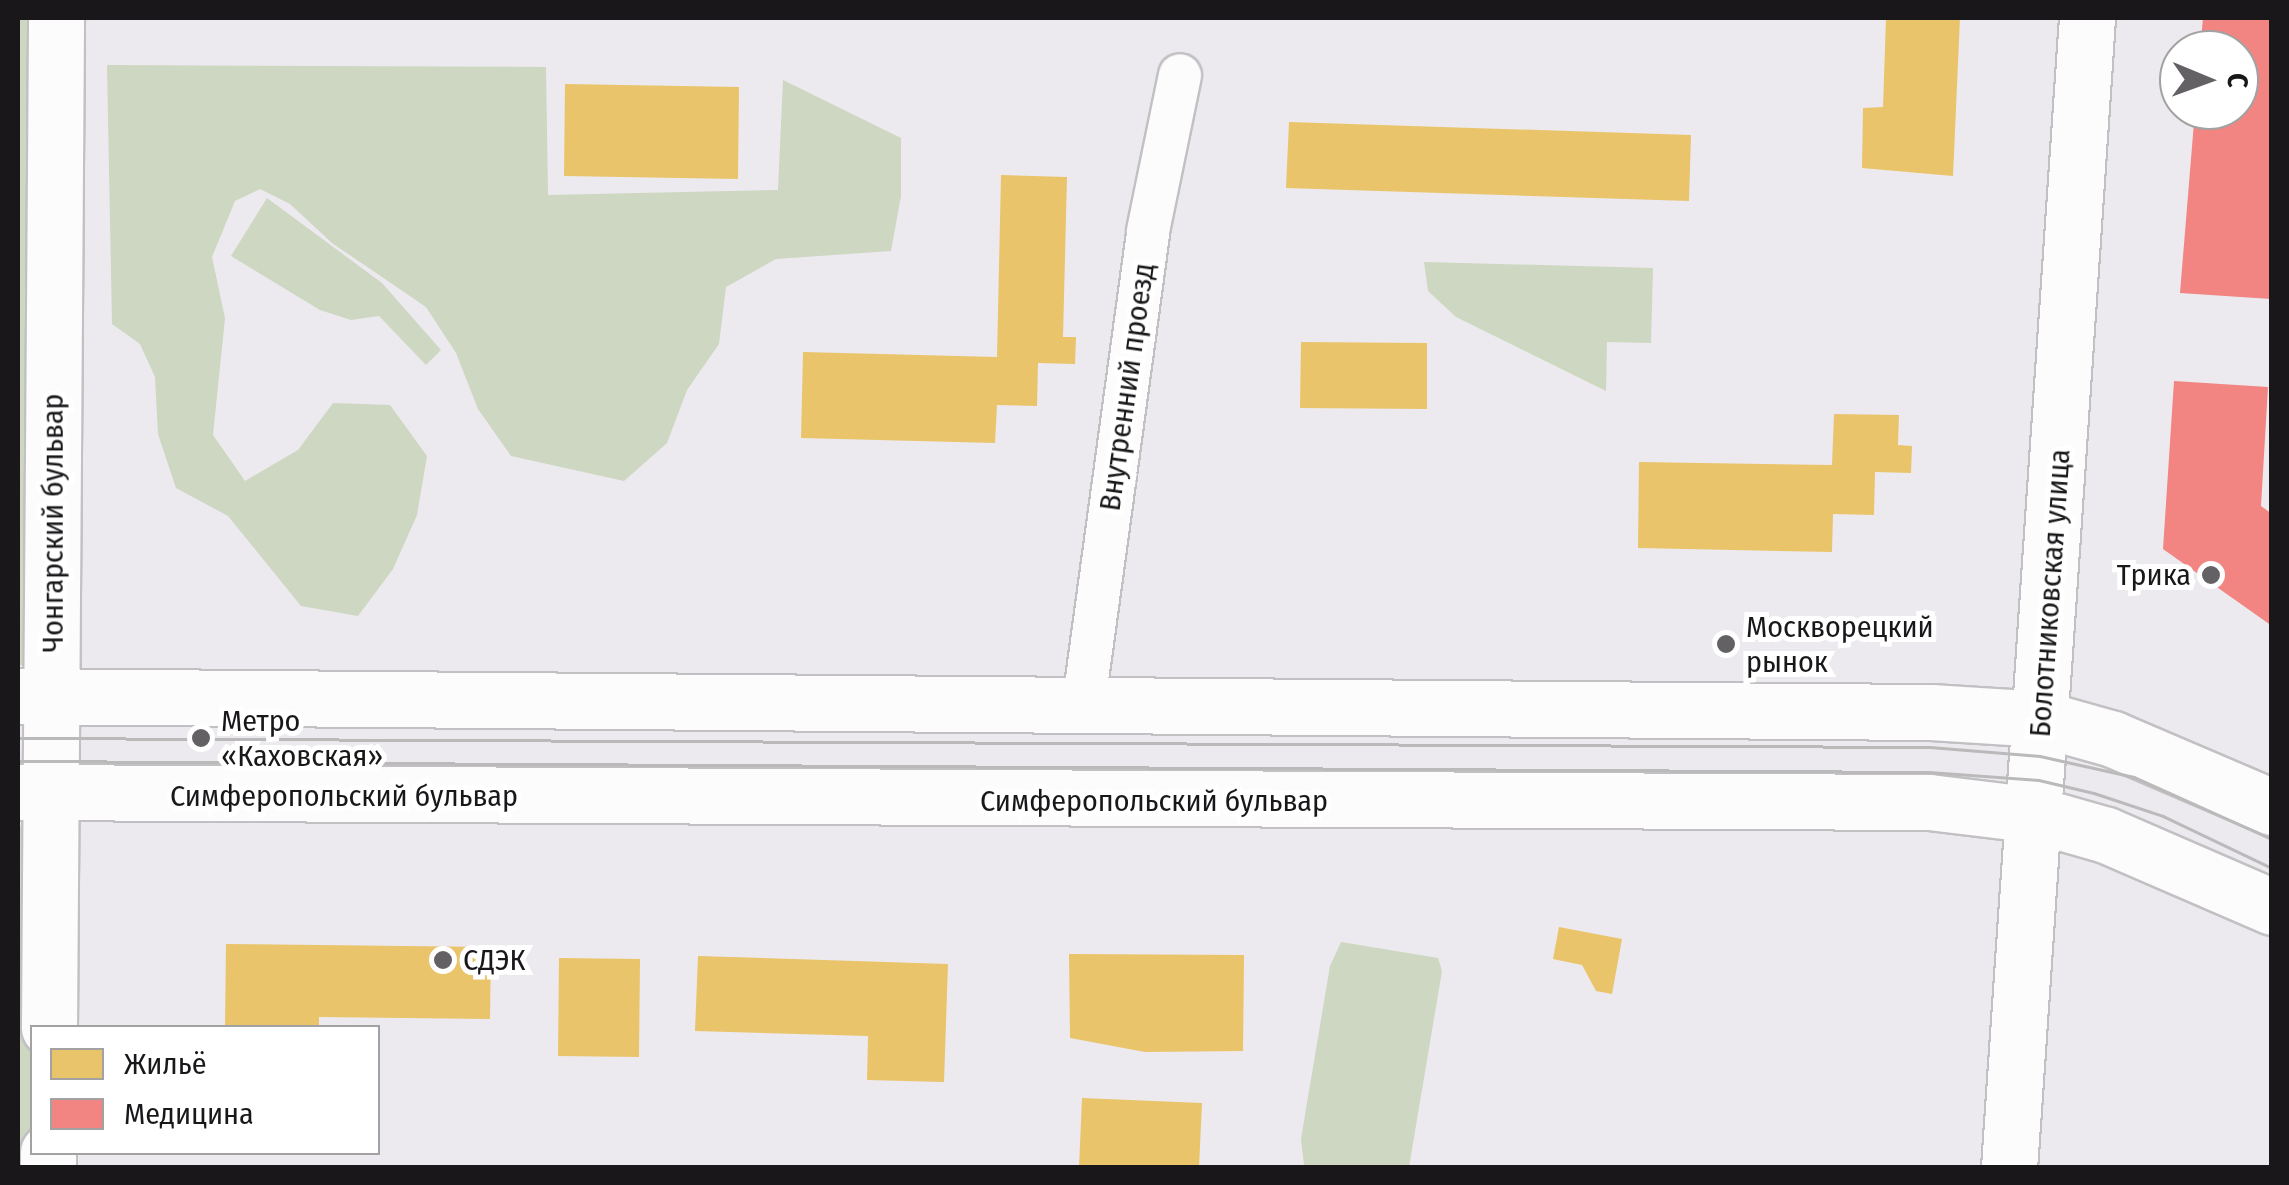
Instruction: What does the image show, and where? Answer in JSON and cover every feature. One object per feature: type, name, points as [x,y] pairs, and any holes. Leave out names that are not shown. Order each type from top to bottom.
[{"type":"main road","name":"Чонгарский бульвар","points":[[49,1025],[34,792],[56,18]]},
{"type":"main road","name":"Болотниковская улица","points":[[2010,1168],[2087,18]]},
{"type":"main road","points":[[35,696],[1084,701],[1931,712],[2042,720],[2113,738],[2272,808]]},
{"type":"main road","name":"Симферопольский бульвар","points":[[34,792],[1929,802],[2036,815],[2206,874],[2272,907]]},
{"type":"street","name":"Внутренний проезд","points":[[1084,701],[1148,231],[1180,75]]},
{"type":"green space","points":[[18,18],[39,18],[34,665],[18,665]]},
{"type":"green space","points":[[107,65],[546,67],[548,195],[778,190],[783,80],[901,138],[901,196],[891,251],[776,259],[726,287],[719,344],[687,390],[667,443],[624,481],[511,456],[478,409],[456,353],[426,307],[332,243],[290,204],[260,189],[235,201],[212,257],[225,318],[213,435],[245,481],[298,450],[333,403],[390,405],[427,456],[417,515],[393,569],[358,616],[301,606],[228,516],[176,488],[158,434],[155,377],[140,344],[112,324]]},
{"type":"green space","points":[[267,198],[382,283],[441,350],[426,365],[379,316],[351,320],[320,310],[231,256]]},
{"type":"green space","points":[[1424,262],[1653,268],[1651,343],[1607,342],[1606,391],[1456,317],[1428,291]]},
{"type":"green space","points":[[18,826],[35,826],[30,1167],[18,1168]]},
{"type":"green space","points":[[1341,942],[1438,958],[1442,971],[1409,1167],[1304,1165],[1301,1139],[1330,966]]},
{"type":"building: Жильё","points":[[1886,18],[1960,18],[1953,176],[1862,168],[1863,108],[1883,107]]},
{"type":"building: Жильё","points":[[565,84],[739,87],[738,179],[564,176]]},
{"type":"building: Жильё","points":[[1289,122],[1691,135],[1689,201],[1286,188]]},
{"type":"building: Жильё","points":[[1001,175],[1067,177],[1063,337],[1076,337],[1075,364],[1038,363],[1037,406],[997,405],[995,443],[801,438],[803,352],[997,357]]},
{"type":"building: Жильё","points":[[1301,342],[1427,343],[1427,409],[1300,408]]},
{"type":"building: Жильё","points":[[1834,414],[1899,415],[1898,445],[1912,446],[1911,473],[1875,472],[1874,515],[1833,514],[1832,552],[1638,548],[1639,462],[1832,465]]},
{"type":"building: Жильё","points":[[1559,927],[1622,939],[1612,994],[1596,991],[1582,965],[1553,959]]},
{"type":"building: Жильё","points":[[226,944],[491,947],[490,1019],[319,1017],[319,1025],[225,1025]]},
{"type":"building: Жильё","points":[[1069,954],[1244,955],[1243,1051],[1145,1052],[1070,1038]]},
{"type":"building: Жильё","points":[[698,956],[948,964],[944,1082],[867,1080],[868,1036],[695,1031]]},
{"type":"building: Жильё","points":[[559,958],[640,959],[639,1057],[558,1056]]},
{"type":"building: Жильё","points":[[1082,1098],[1202,1103],[1199,1168],[1079,1168]]},
{"type":"building: Медицина","points":[[2203,18],[2272,18],[2271,299],[2180,293],[2193,130],[2259,130],[2259,30],[2202,30]]},
{"type":"building: Медицина","points":[[2174,381],[2268,387],[2261,506],[2272,514],[2272,626],[2163,549]]},
{"type":"tram line","points":[[18,738],[1930,747],[2040,756],[2134,777],[2272,839]]},
{"type":"tram line","points":[[18,761],[1929,772],[2039,780],[2094,793],[2163,816],[2272,868]]},
{"type":"place","name":"Трика","points":[[2211,575]]},
{"type":"place","name":"Москворецкий рынок","points":[[1726,644]]},
{"type":"place","name":"Метро «Каховская»","points":[[201,738]]},
{"type":"place","name":"СДЭК","points":[[443,960]]}]
